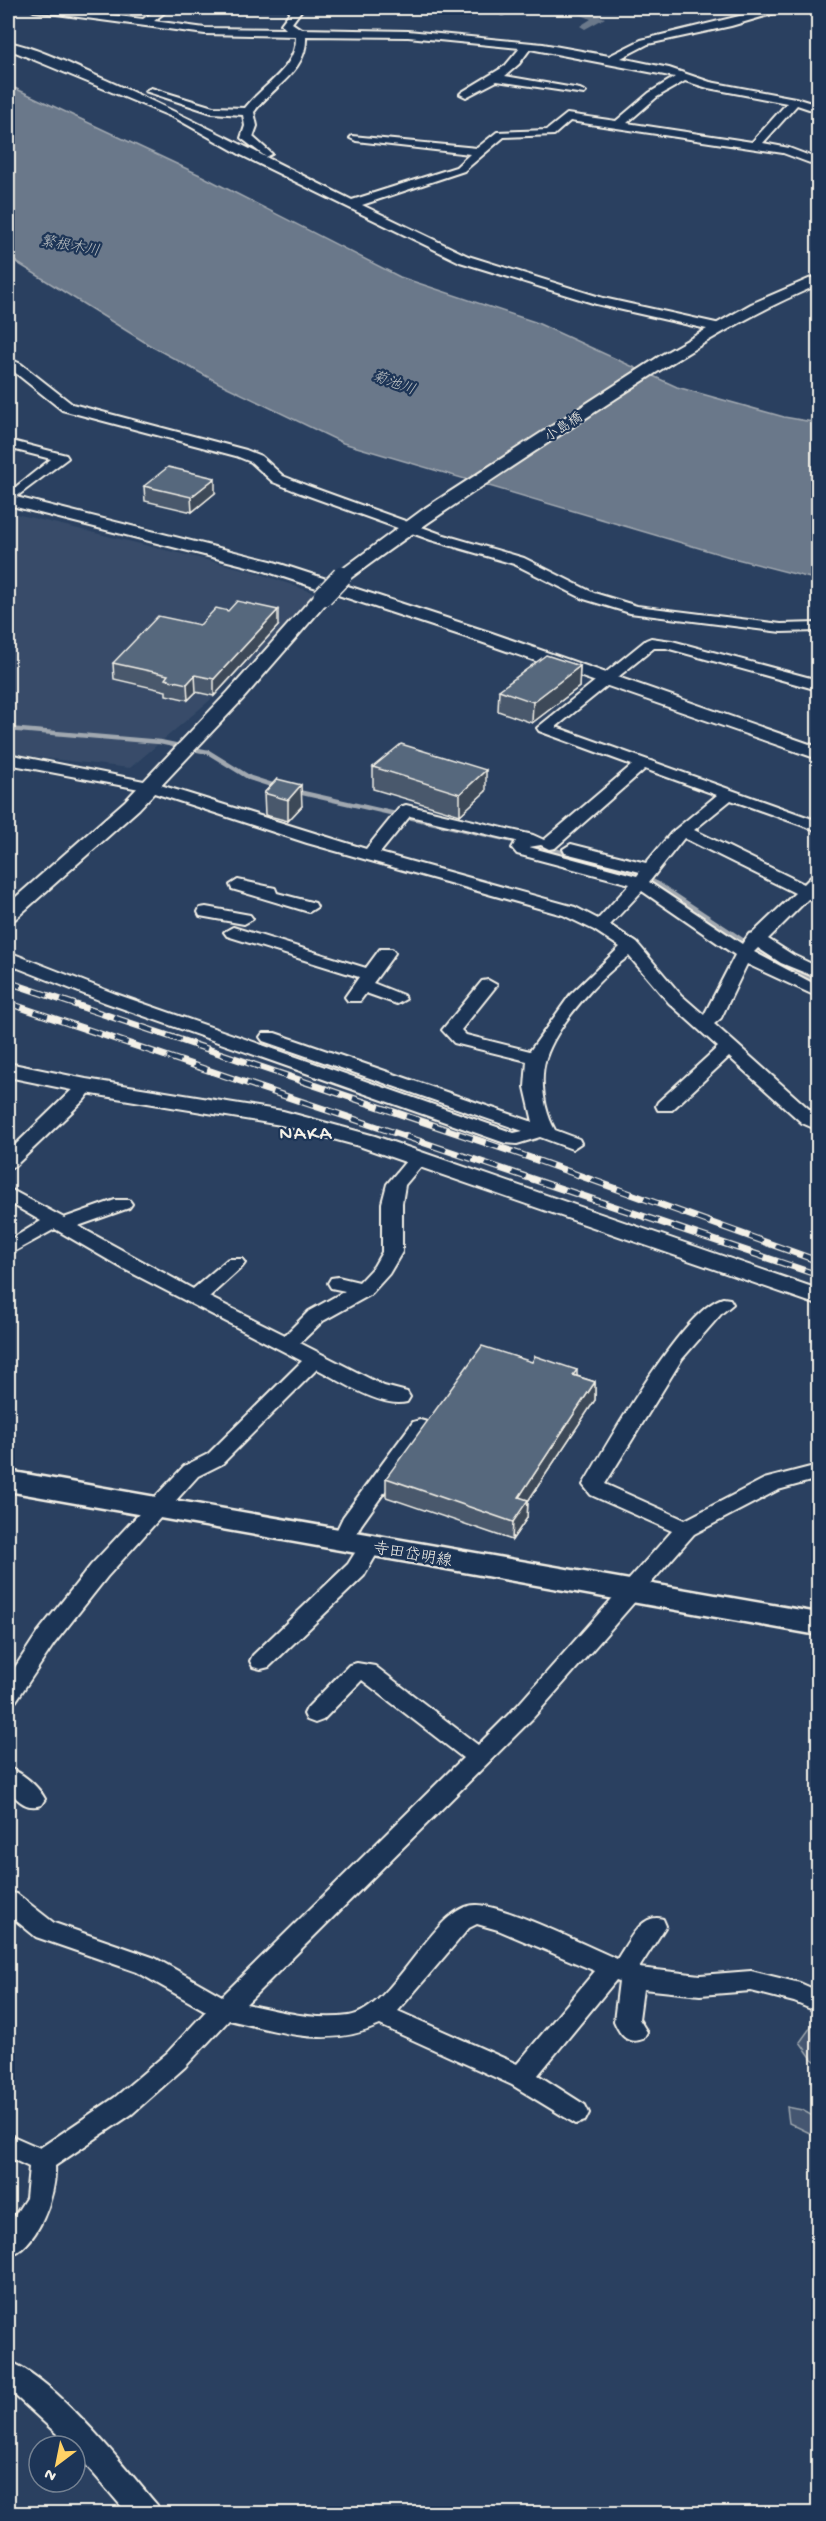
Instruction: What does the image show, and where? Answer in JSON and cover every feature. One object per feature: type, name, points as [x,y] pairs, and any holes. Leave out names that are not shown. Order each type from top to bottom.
[{"type":"main road","name":"寺田岱明線","points":[[8,1481],[819,1624]]},
{"type":"street","points":[[34,8],[205,31],[408,34],[526,46],[612,59],[665,70],[708,85],[795,101],[819,109]]},
{"type":"street","points":[[146,23],[165,8]]},
{"type":"street","points":[[8,35],[70,57],[157,94],[212,110],[248,112],[274,88],[299,56],[304,45],[301,34],[286,24],[298,8]]},
{"type":"street","points":[[496,8],[502,11],[515,8]]},
{"type":"street","points":[[612,59],[645,42],[727,24],[782,8]]},
{"type":"street","points":[[8,45],[181,117],[245,153],[464,259],[600,301],[716,330]]},
{"type":"street","points":[[466,94],[497,78],[522,56],[526,46]]},
{"type":"street","points":[[620,123],[653,95],[684,77]]},
{"type":"street","points":[[497,78],[580,92]]},
{"type":"street","points":[[753,147],[795,101]]},
{"type":"street","points":[[248,112],[250,126],[247,138],[287,168],[288,172]]},
{"type":"street","points":[[350,205],[460,169],[501,134],[550,133],[567,117],[620,123],[753,147],[785,150],[819,163]]},
{"type":"street","points":[[356,138],[478,152]]},
{"type":"street","name":"小島橋","points":[[8,915],[132,805],[185,746],[235,696],[342,576],[411,524],[716,330],[766,302],[819,280]]},
{"type":"street","points":[[8,362],[22,371],[49,396],[67,407],[241,453],[256,459],[278,478],[411,524],[436,537],[519,561],[589,596],[635,610],[758,626],[819,627]]},
{"type":"street","points":[[8,444],[61,458],[8,500]]},
{"type":"street","points":[[8,500],[265,565],[474,634],[819,753]]},
{"type":"street","points":[[819,685],[667,644],[651,643],[545,728],[819,826]]},
{"type":"street","points":[[8,759],[148,786],[369,856],[569,912],[600,926],[631,947],[675,999],[701,1024],[809,1119],[819,1124]]},
{"type":"street","points":[[549,844],[643,763]]},
{"type":"street","points":[[600,926],[684,832],[728,794]]},
{"type":"street","points":[[369,856],[406,810],[524,842],[549,844],[645,877],[749,946],[792,980],[819,992]]},
{"type":"street","points":[[684,832],[812,895]]},
{"type":"street","points":[[524,842],[523,850],[606,871],[645,877]]},
{"type":"street","points":[[701,1024],[712,1018],[727,983],[749,946],[812,895],[819,880]]},
{"type":"street","points":[[238,885],[309,907]]},
{"type":"street","points":[[206,912],[238,925],[362,986],[396,999]]},
{"type":"street","points":[[749,946],[819,973]]},
{"type":"street","points":[[534,1151],[543,1131],[533,1084],[536,1058],[570,1006],[611,960],[631,947]]},
{"type":"street","points":[[362,986],[386,953]]},
{"type":"street","points":[[8,958],[110,998],[512,1139],[529,1137],[543,1131]]},
{"type":"street","points":[[488,985],[451,1030],[460,1039],[536,1058]]},
{"type":"street","points":[[269,1037],[572,1143]]},
{"type":"street","points":[[665,1106],[728,1048]]},
{"type":"street","points":[[8,1070],[86,1086],[283,1118],[367,1141],[819,1297]]},
{"type":"street","points":[[8,1162],[86,1086]]},
{"type":"street","points":[[288,1344],[316,1316],[363,1290],[382,1270],[392,1252],[392,1203],[396,1184],[418,1159]]},
{"type":"street","points":[[8,1194],[129,1264],[377,1391],[399,1397]]},
{"type":"street","points":[[8,1249],[59,1223],[122,1204]]},
{"type":"street","points":[[195,1298],[236,1263]]},
{"type":"street","points":[[338,1283],[363,1290]]},
{"type":"street","points":[[686,1529],[598,1490],[594,1485],[675,1354],[715,1308],[723,1304]]},
{"type":"street","points":[[8,1695],[46,1638],[99,1571],[191,1471],[215,1460],[309,1367],[314,1358]]},
{"type":"street","points":[[261,1661],[356,1570],[357,1543],[351,1522],[420,1427]]},
{"type":"street","points":[[42,2161],[147,2088],[525,1712],[686,1529],[771,1484],[819,1472]]},
{"type":"street","points":[[315,1714],[349,1676],[357,1671],[367,1672],[479,1758]]},
{"type":"street","points":[[8,1777],[33,1799]]},
{"type":"street","points":[[8,1901],[45,1930],[146,1965],[224,2009],[305,2027],[353,2026],[380,2014],[460,1921],[476,1914],[504,1922],[622,1972],[651,1981],[700,1985],[751,1981],[800,1993],[819,2002]]},
{"type":"street","points":[[520,2078],[622,1972],[654,1926]]},
{"type":"street","points":[[622,1972],[626,2021],[634,2032]]},
{"type":"street","points":[[380,2014],[520,2078],[576,2113]]},
{"type":"street","points":[[8,2145],[29,2157],[42,2161]]},
{"type":"street","points":[[8,2245],[35,2212],[41,2198],[42,2161]]},
{"type":"street","points":[[8,2373],[26,2386],[73,2430],[147,2514]]},
{"type":"shaded area","points":[[8,512],[252,571],[323,596],[209,701],[130,768],[8,754]]},
{"type":"shaded area","points":[[818,2017],[818,2063],[812,2059],[800,2042]]},
{"type":"shaded area","points":[[787,2107],[802,2110],[818,2119],[818,2137],[789,2123]]},
{"type":"water","points":[[8,85],[200,175],[400,277],[535,322],[677,387],[784,417],[818,423],[818,580],[733,558],[343,443],[219,383],[151,346],[8,257]]},
{"type":"building","points":[[168,467],[215,478],[191,497],[144,486]]},
{"type":"building","points":[[237,601],[278,610],[214,679],[195,675],[187,684],[165,679],[168,675],[113,663],[158,616],[200,625],[216,608],[228,611]]},
{"type":"building","points":[[546,655],[580,666],[533,702],[499,690]]},
{"type":"building","points":[[401,744],[486,770],[460,794],[373,767]]},
{"type":"building","points":[[277,779],[301,785],[288,800],[264,793]]},
{"type":"building","points":[[482,1346],[532,1362],[535,1356],[577,1370],[573,1375],[595,1382],[519,1497],[528,1500],[513,1522],[386,1478]]},
{"type":"waterway","points":[[511,10],[523,8]]},
{"type":"waterway","points":[[570,8],[600,18],[585,26]]},
{"type":"waterway","points":[[8,729],[160,742],[208,752],[250,778],[278,787]]},
{"type":"waterway","points":[[294,791],[554,850],[628,870],[658,884],[759,951]]},
{"type":"waterway","points":[[757,949],[818,982]]},
{"type":"railway","points":[[8,982],[528,1157],[818,1261]]},
{"type":"railway","points":[[8,1003],[818,1275]]},
{"type":"district","name":"NAKA","points":[[306,1132]]},
{"type":"water label","name":"繁根木川","points":[[70,245]]},
{"type":"water label","name":"菊池川","points":[[394,382]]}]
